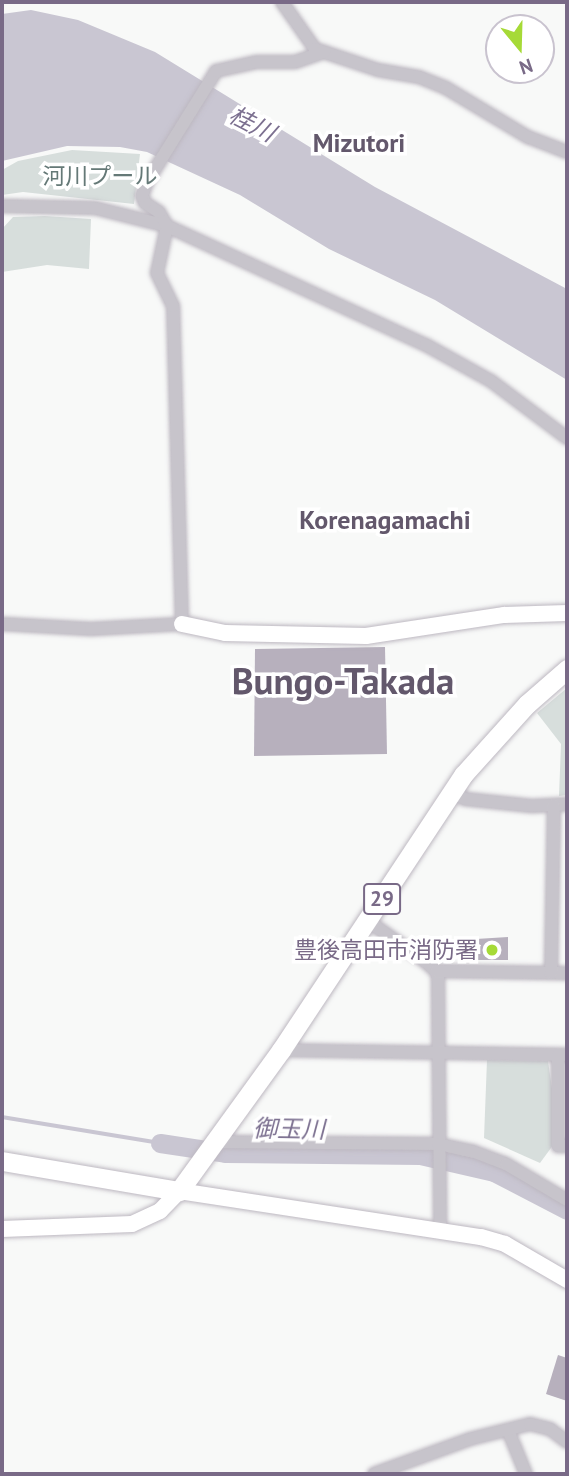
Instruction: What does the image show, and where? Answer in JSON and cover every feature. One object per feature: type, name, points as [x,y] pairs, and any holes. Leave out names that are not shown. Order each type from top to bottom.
[{"type":"main road","name":"29","points":[[180,1191],[368,921],[451,791],[527,704],[567,669]]},
{"type":"main road","points":[[2,1161],[180,1191]]},
{"type":"street","points":[[282,2],[309,44],[324,52],[377,70],[434,83],[528,137],[567,152]]},
{"type":"street","points":[[182,624],[173,306],[157,274],[167,226],[159,212],[145,202],[142,196],[147,182],[216,71],[257,62],[295,62],[324,52]]},
{"type":"street","points":[[2,206],[95,208],[167,226],[426,345],[491,381],[567,438]]},
{"type":"street","points":[[2,624],[91,629],[182,624],[225,634],[366,636],[504,615],[567,612]]},
{"type":"street","points":[[451,791],[465,799],[532,806],[561,804],[551,973]]},
{"type":"street","points":[[368,921],[436,971],[567,973]]},
{"type":"street","points":[[436,971],[440,1231]]},
{"type":"street","points":[[281,1049],[563,1055],[558,1146],[567,1146]]},
{"type":"street","points":[[212,1148],[439,1144],[472,1150],[506,1164],[567,1200]]},
{"type":"street","points":[[2,1229],[132,1224],[160,1211],[180,1191],[440,1231],[505,1244],[567,1280]]},
{"type":"street","points":[[374,1474],[470,1439],[530,1424],[540,1425],[567,1442]]},
{"type":"street","points":[[508,1430],[526,1474]]},
{"type":"green space","name":"河川プール","points":[[72,150],[140,154],[134,204],[23,192],[2,195],[2,170],[18,161]]},
{"type":"green space","points":[[13,217],[91,219],[89,269],[47,265],[2,272],[2,229]]},
{"type":"green space","points":[[567,688],[567,795],[559,796],[561,744],[537,713]]},
{"type":"green space","points":[[487,1060],[548,1061],[559,1137],[540,1163],[484,1138]]},
{"type":"water","name":"桂川","points":[[31,10],[78,20],[155,52],[375,187],[567,289],[567,380],[435,300],[329,249],[240,195],[147,152],[120,147],[67,146],[2,161],[2,14]]},
{"type":"building","points":[[385,647],[387,754],[254,756],[255,649]]},
{"type":"building","name":"豊後高田市消防署","points":[[508,937],[508,960],[475,960],[476,939]]},
{"type":"building","points":[[558,1355],[567,1358],[567,1401],[546,1394]]},
{"type":"waterway","name":"御玉川","points":[[2,1117],[160,1143]]},
{"type":"waterway","name":"御玉川","points":[[160,1143],[225,1153],[420,1155],[494,1172],[567,1210]]},
{"type":"place","name":"豊後高田市消防署","points":[[492,950]]},
{"type":"district","name":"Mizutori","points":[[359,143]]},
{"type":"district","name":"Korenagamachi","points":[[385,520]]},
{"type":"district","name":"Bungo-Takada","points":[[343,680]]}]
